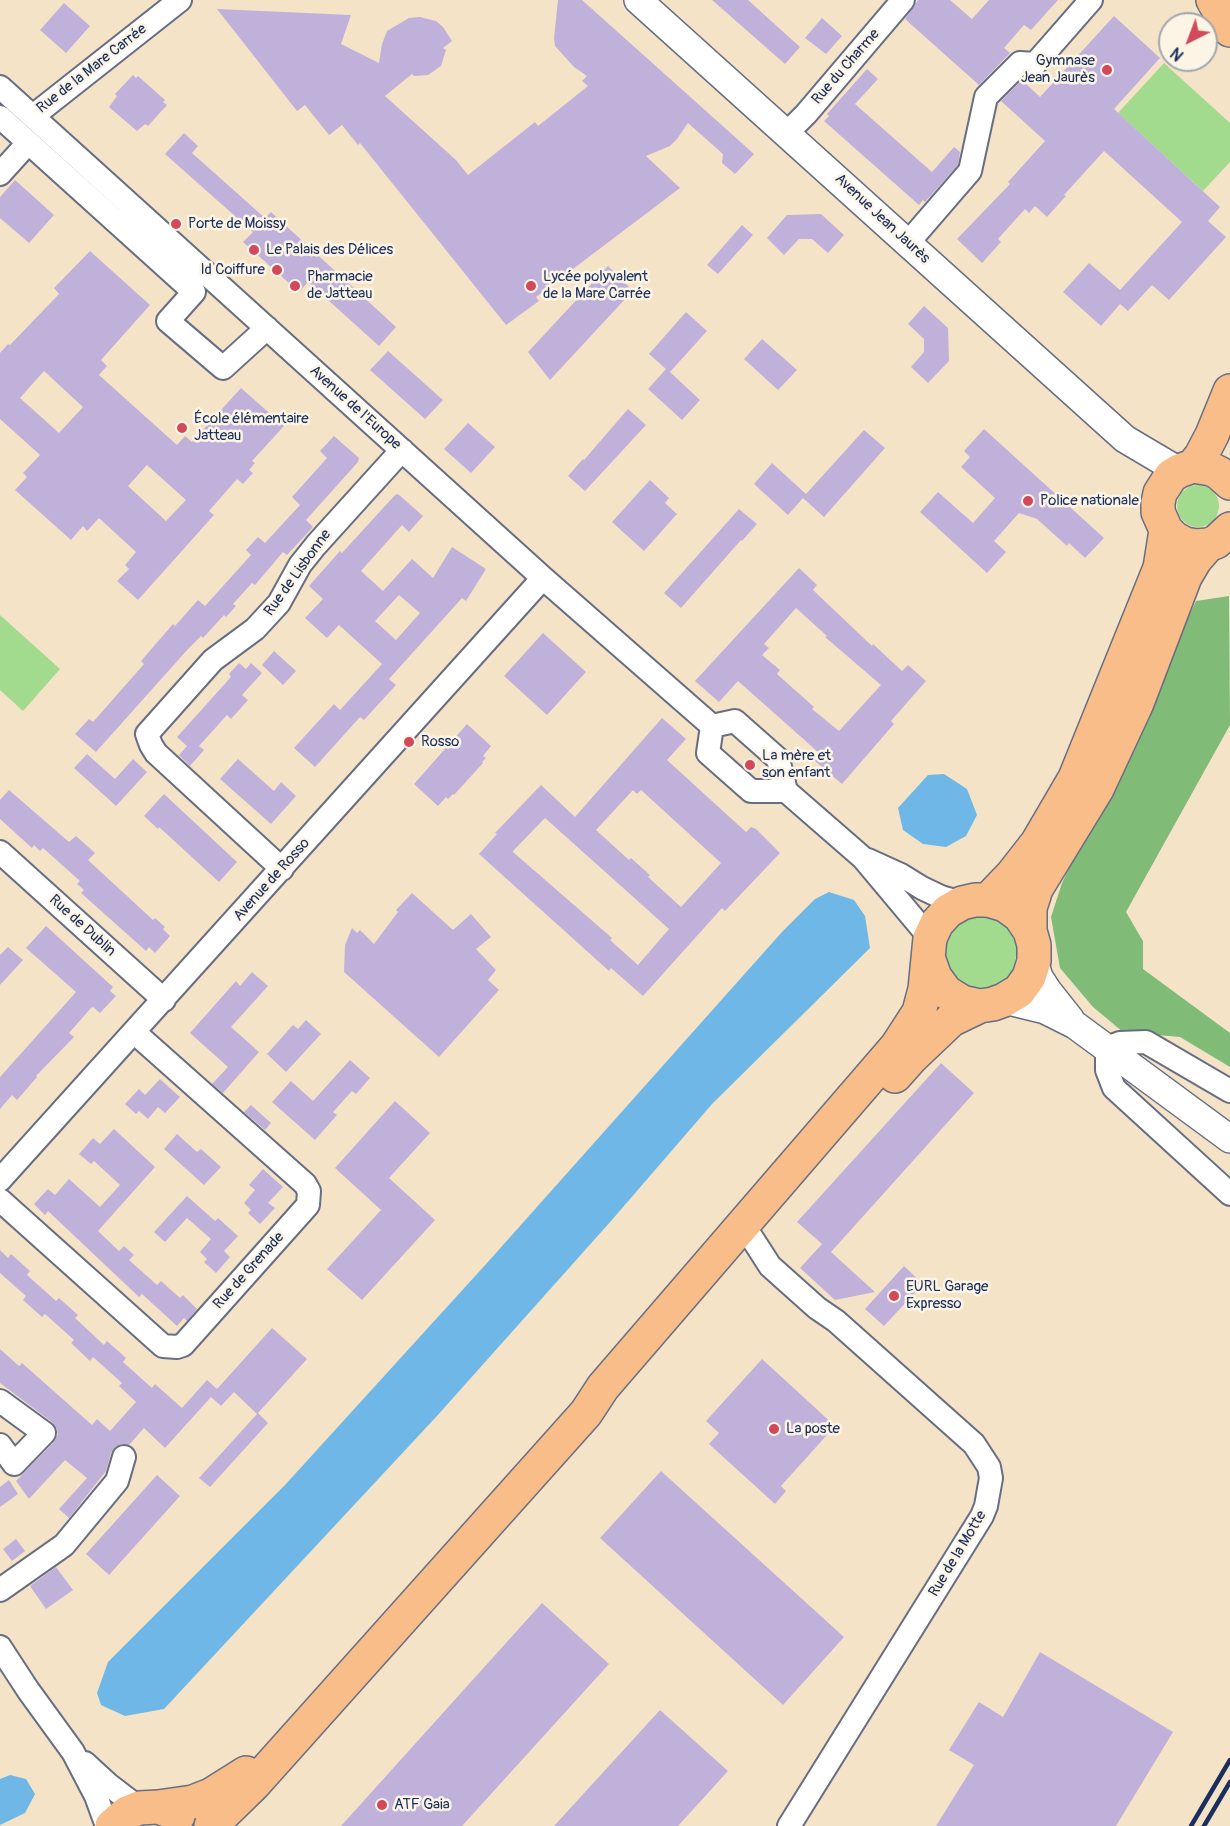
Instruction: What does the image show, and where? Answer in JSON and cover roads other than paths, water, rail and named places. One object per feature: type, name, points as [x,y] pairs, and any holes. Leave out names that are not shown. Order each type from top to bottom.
[{"type":"main road","points":[[1213,0],[1230,30]]},
{"type":"main road","points":[[1222,0],[1230,13]]},
{"type":"main road","points":[[1221,540],[1196,546],[1185,544],[1166,530],[1158,512],[1177,477],[1201,456],[1230,391]]},
{"type":"main road","points":[[1177,477],[1211,469],[1230,483]]},
{"type":"main road","points":[[212,1826],[220,1815],[254,1784],[586,1413],[603,1387],[897,1046],[919,1012],[937,923],[948,911],[975,901],[1012,875],[1036,843],[1075,778],[1157,576],[1166,530]]},
{"type":"main road","points":[[586,1413],[611,1395],[911,1058],[951,1020],[1018,991],[1029,977],[1032,946],[1030,908],[1036,890],[1096,789],[1137,703],[1185,577],[1195,560],[1221,540]]},
{"type":"main road","points":[[975,901],[1005,905],[1020,916],[1032,946]]},
{"type":"main road","points":[[930,949],[935,977],[946,992],[962,1002],[992,1003]]},
{"type":"main road","points":[[112,1826],[127,1813],[193,1802],[211,1795],[283,1750]]},
{"type":"main road","points":[[148,1808],[172,1812],[187,1826]]},
{"type":"street","name":"Rue de la Mare Carrée","points":[[33,116],[180,0]]},
{"type":"street","name":"Avenue Jean Jaurès","points":[[638,0],[1125,439],[1177,477]]},
{"type":"street","name":"Rue du Charme","points":[[787,133],[806,114],[903,0]]},
{"type":"street","points":[[907,244],[970,171],[986,97],[1020,63],[1035,64],[1091,0]]},
{"type":"street","name":"Avenue de l'Europe","points":[[0,87],[543,579],[712,726]]},
{"type":"street","points":[[0,117],[194,292],[168,321],[223,368],[267,328]]},
{"type":"street","points":[[0,174],[28,143]]},
{"type":"street","name":"Rue de Lisbonne","points":[[282,869],[156,753],[150,745],[147,734],[213,660],[255,629],[279,603],[300,565],[316,544],[402,450]]},
{"type":"street","name":"Avenue de Rosso","points":[[0,1180],[543,579]]},
{"type":"street","points":[[786,791],[751,791],[708,753],[712,726],[735,721],[778,759],[786,791],[863,858],[920,928],[930,949]]},
{"type":"street","name":"Rue de Dublin","points":[[0,852],[164,1000]]},
{"type":"street","points":[[863,858],[941,897],[975,901]]},
{"type":"street","points":[[1032,946],[1039,977],[1075,1025]]},
{"type":"street","points":[[992,1003],[1045,1010],[1075,1025],[1230,1139]]},
{"type":"street","name":"Rue de Grenade","points":[[0,1200],[163,1346],[177,1347],[183,1345],[308,1205],[309,1191],[305,1184],[134,1032]]},
{"type":"street","points":[[1107,1048],[1120,1042],[1146,1042],[1230,1090]]},
{"type":"street","points":[[1107,1048],[1107,1070],[1114,1088],[1230,1194]]},
{"type":"street","name":"Rue de la Motte","points":[[752,1238],[770,1266],[817,1308],[836,1321],[974,1444],[989,1467],[991,1478],[987,1506],[982,1516],[789,1826]]},
{"type":"street","points":[[0,1401],[44,1433],[14,1464],[0,1444]]},
{"type":"street","points":[[0,1590],[64,1545],[117,1481],[124,1456]]},
{"type":"street","points":[[0,1647],[73,1752],[96,1796],[107,1826]]},
{"type":"street","points":[[73,1752],[109,1785],[148,1808]]},
{"type":"water","points":[[944,774],[967,789],[977,815],[966,836],[946,847],[923,844],[903,830],[898,808],[928,775]]},
{"type":"water","points":[[829,892],[854,900],[865,916],[870,948],[712,1104],[436,1417],[164,1709],[125,1716],[101,1705],[97,1693],[108,1662],[285,1485],[487,1263],[782,932],[815,899]]},
{"type":"water","points":[[10,1775],[26,1779],[35,1794],[25,1813],[0,1825],[0,1779]]},
{"type":"railway","points":[[1191,1826],[1230,1760]]},
{"type":"railway","points":[[1204,1826],[1230,1782]]},
{"type":"place","name":"Gymnase Jean Jaurès","points":[[1107,70]]},
{"type":"place","name":"Porte de Moissy","points":[[176,224]]},
{"type":"place","name":"Le Palais des Délices","points":[[254,250]]},
{"type":"place","name":"Id Coiffure","points":[[277,270]]},
{"type":"place","name":"Pharmacie de Jatteau","points":[[295,286]]},
{"type":"place","name":"Lycée polyvalent de la Mare Carrée","points":[[531,286]]},
{"type":"place","name":"École élémentaire Jatteau","points":[[182,428]]},
{"type":"place","name":"Police nationale","points":[[1028,501]]},
{"type":"place","name":"Rosso","points":[[409,742]]},
{"type":"place","name":"La mère et son enfant","points":[[750,765]]},
{"type":"place","name":"EURL Garage Expresso","points":[[894,1296]]},
{"type":"place","name":"La poste","points":[[774,1429]]},
{"type":"place","name":"ATF Gaia","points":[[382,1805]]}]
